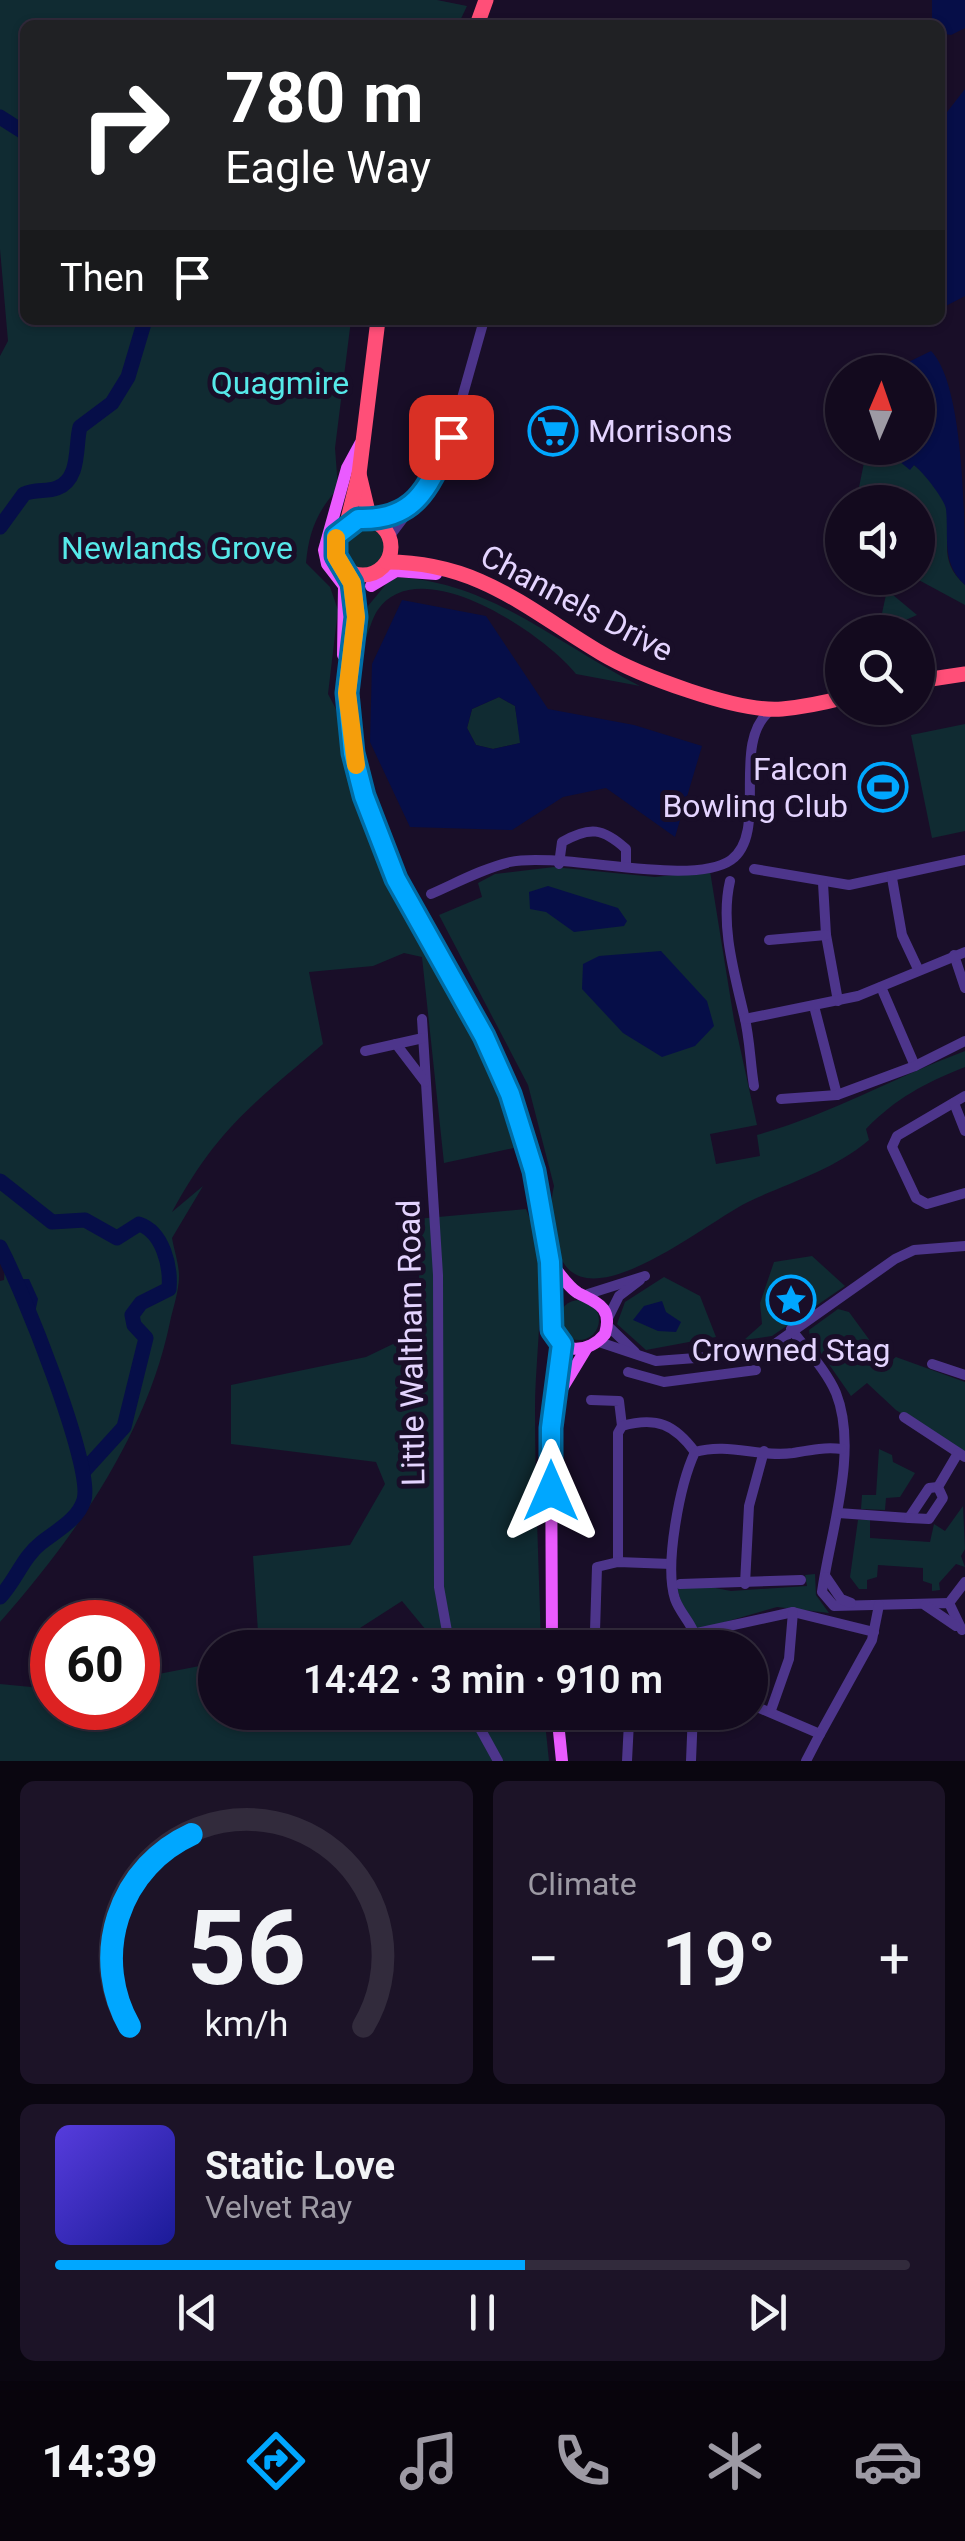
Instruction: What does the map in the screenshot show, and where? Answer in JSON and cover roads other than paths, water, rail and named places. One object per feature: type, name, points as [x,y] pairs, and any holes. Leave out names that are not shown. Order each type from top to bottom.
[{"type":"highway","points":[[359,474],[372,520],[390,540],[378,574],[362,576],[347,571],[334,550],[336,536],[347,523],[359,474],[377,325]]},
{"type":"highway","points":[[347,523],[372,520]]},
{"type":"highway","name":"Channels Drive","points":[[390,540],[418,561],[466,572],[515,598],[605,655],[737,704],[774,708],[825,701]]},
{"type":"highway","name":"Channels Drive","points":[[378,574],[418,561]]},
{"type":"highway","points":[[935,679],[961,675]]},
{"type":"highway","name":"Channels Drive","points":[[710,694],[797,705]]},
{"type":"main road","points":[[361,442],[348,468],[324,550],[327,564],[344,586],[343,654],[353,753],[364,796],[396,879],[484,1036],[510,1094],[534,1171],[550,1262],[552,1330],[562,1344],[550,1441],[552,1630]]},
{"type":"main road","points":[[347,571],[356,617],[347,693]]},
{"type":"main road","points":[[356,617],[378,574],[424,572],[461,578],[515,598]]},
{"type":"main road","points":[[550,1262],[604,1309],[607,1322],[556,1398]]},
{"type":"main road","points":[[552,1312],[562,1298],[583,1294]]},
{"type":"main road","points":[[562,1344],[592,1346]]},
{"type":"main road","points":[[559,1730],[562,1761]]},
{"type":"street","points":[[390,540],[402,514],[432,480],[451,437],[483,325]]},
{"type":"street","points":[[372,520],[402,514]]},
{"type":"street","points":[[431,894],[511,862],[692,868],[731,860],[745,844],[756,731],[752,716],[737,704]]},
{"type":"street","points":[[756,731],[774,708]]},
{"type":"street","points":[[560,864],[562,842],[584,829],[607,832],[626,849],[626,866]]},
{"type":"street","points":[[754,870],[848,885],[964,864]]},
{"type":"street","points":[[892,878],[902,935],[918,968]]},
{"type":"street","points":[[730,882],[719,903],[745,1019],[754,1086]]},
{"type":"street","points":[[823,883],[826,935],[838,1001]]},
{"type":"street","points":[[769,940],[826,935]]},
{"type":"street","points":[[745,1019],[838,1001],[960,953],[965,988]]},
{"type":"street","points":[[881,987],[915,1066]]},
{"type":"street","points":[[814,1006],[836,1095]]},
{"type":"street","name":"Little Waltham Road","points":[[422,1019],[438,1275],[439,1587],[447,1630]]},
{"type":"street","points":[[365,1051],[423,1038]]},
{"type":"street","points":[[782,1100],[836,1095],[915,1066],[965,1041]]},
{"type":"street","points":[[396,1044],[425,1082]]},
{"type":"street","points":[[965,1096],[892,1142],[916,1198],[927,1204],[965,1193]]},
{"type":"street","points":[[954,1103],[965,1131]]},
{"type":"street","points":[[592,1346],[656,1361],[762,1353],[896,1259],[914,1250],[965,1246]]},
{"type":"street","points":[[583,1294],[645,1276],[619,1296],[607,1322],[638,1355]]},
{"type":"street","points":[[791,1329],[835,1390],[844,1422],[838,1513],[822,1592],[834,1606],[949,1604]]},
{"type":"street","points":[[695,1360],[697,1379]]},
{"type":"street","points":[[932,1364],[965,1375]]},
{"type":"street","points":[[628,1372],[664,1382],[756,1370]]},
{"type":"street","points":[[590,1400],[619,1401],[622,1426],[618,1433],[618,1562]]},
{"type":"street","points":[[904,1417],[962,1455],[938,1487],[929,1488],[908,1518]]},
{"type":"street","points":[[622,1426],[666,1422],[678,1428],[695,1452]]},
{"type":"street","points":[[695,1452],[717,1446],[764,1451],[842,1449]]},
{"type":"street","points":[[745,1584],[749,1506],[764,1451]]},
{"type":"street","points":[[695,1452],[687,1470],[671,1564],[674,1594],[695,1630]]},
{"type":"street","points":[[838,1513],[930,1519],[943,1498],[938,1487]]},
{"type":"street","points":[[594,1630],[593,1572],[604,1564],[618,1562],[671,1564]]},
{"type":"street","points":[[680,1584],[801,1580]]},
{"type":"street","points":[[949,1604],[965,1582]]},
{"type":"street","points":[[922,1604],[964,1631]]},
{"type":"street","points":[[949,1604],[964,1631]]},
{"type":"street","points":[[806,1761],[874,1632],[879,1605]]},
{"type":"street","points":[[794,1612],[789,1659],[770,1710],[820,1734]]},
{"type":"street","points":[[715,1630],[794,1612],[874,1632]]},
{"type":"street","points":[[481,1730],[498,1761]]},
{"type":"street","points":[[627,1761],[628,1730]]},
{"type":"street","points":[[692,1730],[692,1761]]},
{"type":"waterway","points":[[0,117],[20,130]]},
{"type":"waterway","points":[[0,527],[24,494],[57,488],[70,477],[80,427],[112,403],[128,377],[144,325]]},
{"type":"waterway","points":[[0,1181],[52,1222],[85,1220],[117,1238],[139,1224],[154,1234],[167,1260],[169,1289],[141,1303],[132,1315],[134,1325],[146,1338],[124,1427],[84,1471]]},
{"type":"waterway","points":[[0,1247],[53,1375],[84,1481],[84,1500],[77,1513],[35,1549],[0,1597]]},
{"type":"place","name":"Morrisons","points":[[553,431]]},
{"type":"place","name":"Falcon Bowling Club","points":[[883,787]]},
{"type":"place","name":"Crowned Stag","points":[[791,1300]]},
{"type":"park label","name":"Quagmire","points":[[280,383]]},
{"type":"park label","name":"Newlands Grove","points":[[177,548]]}]
